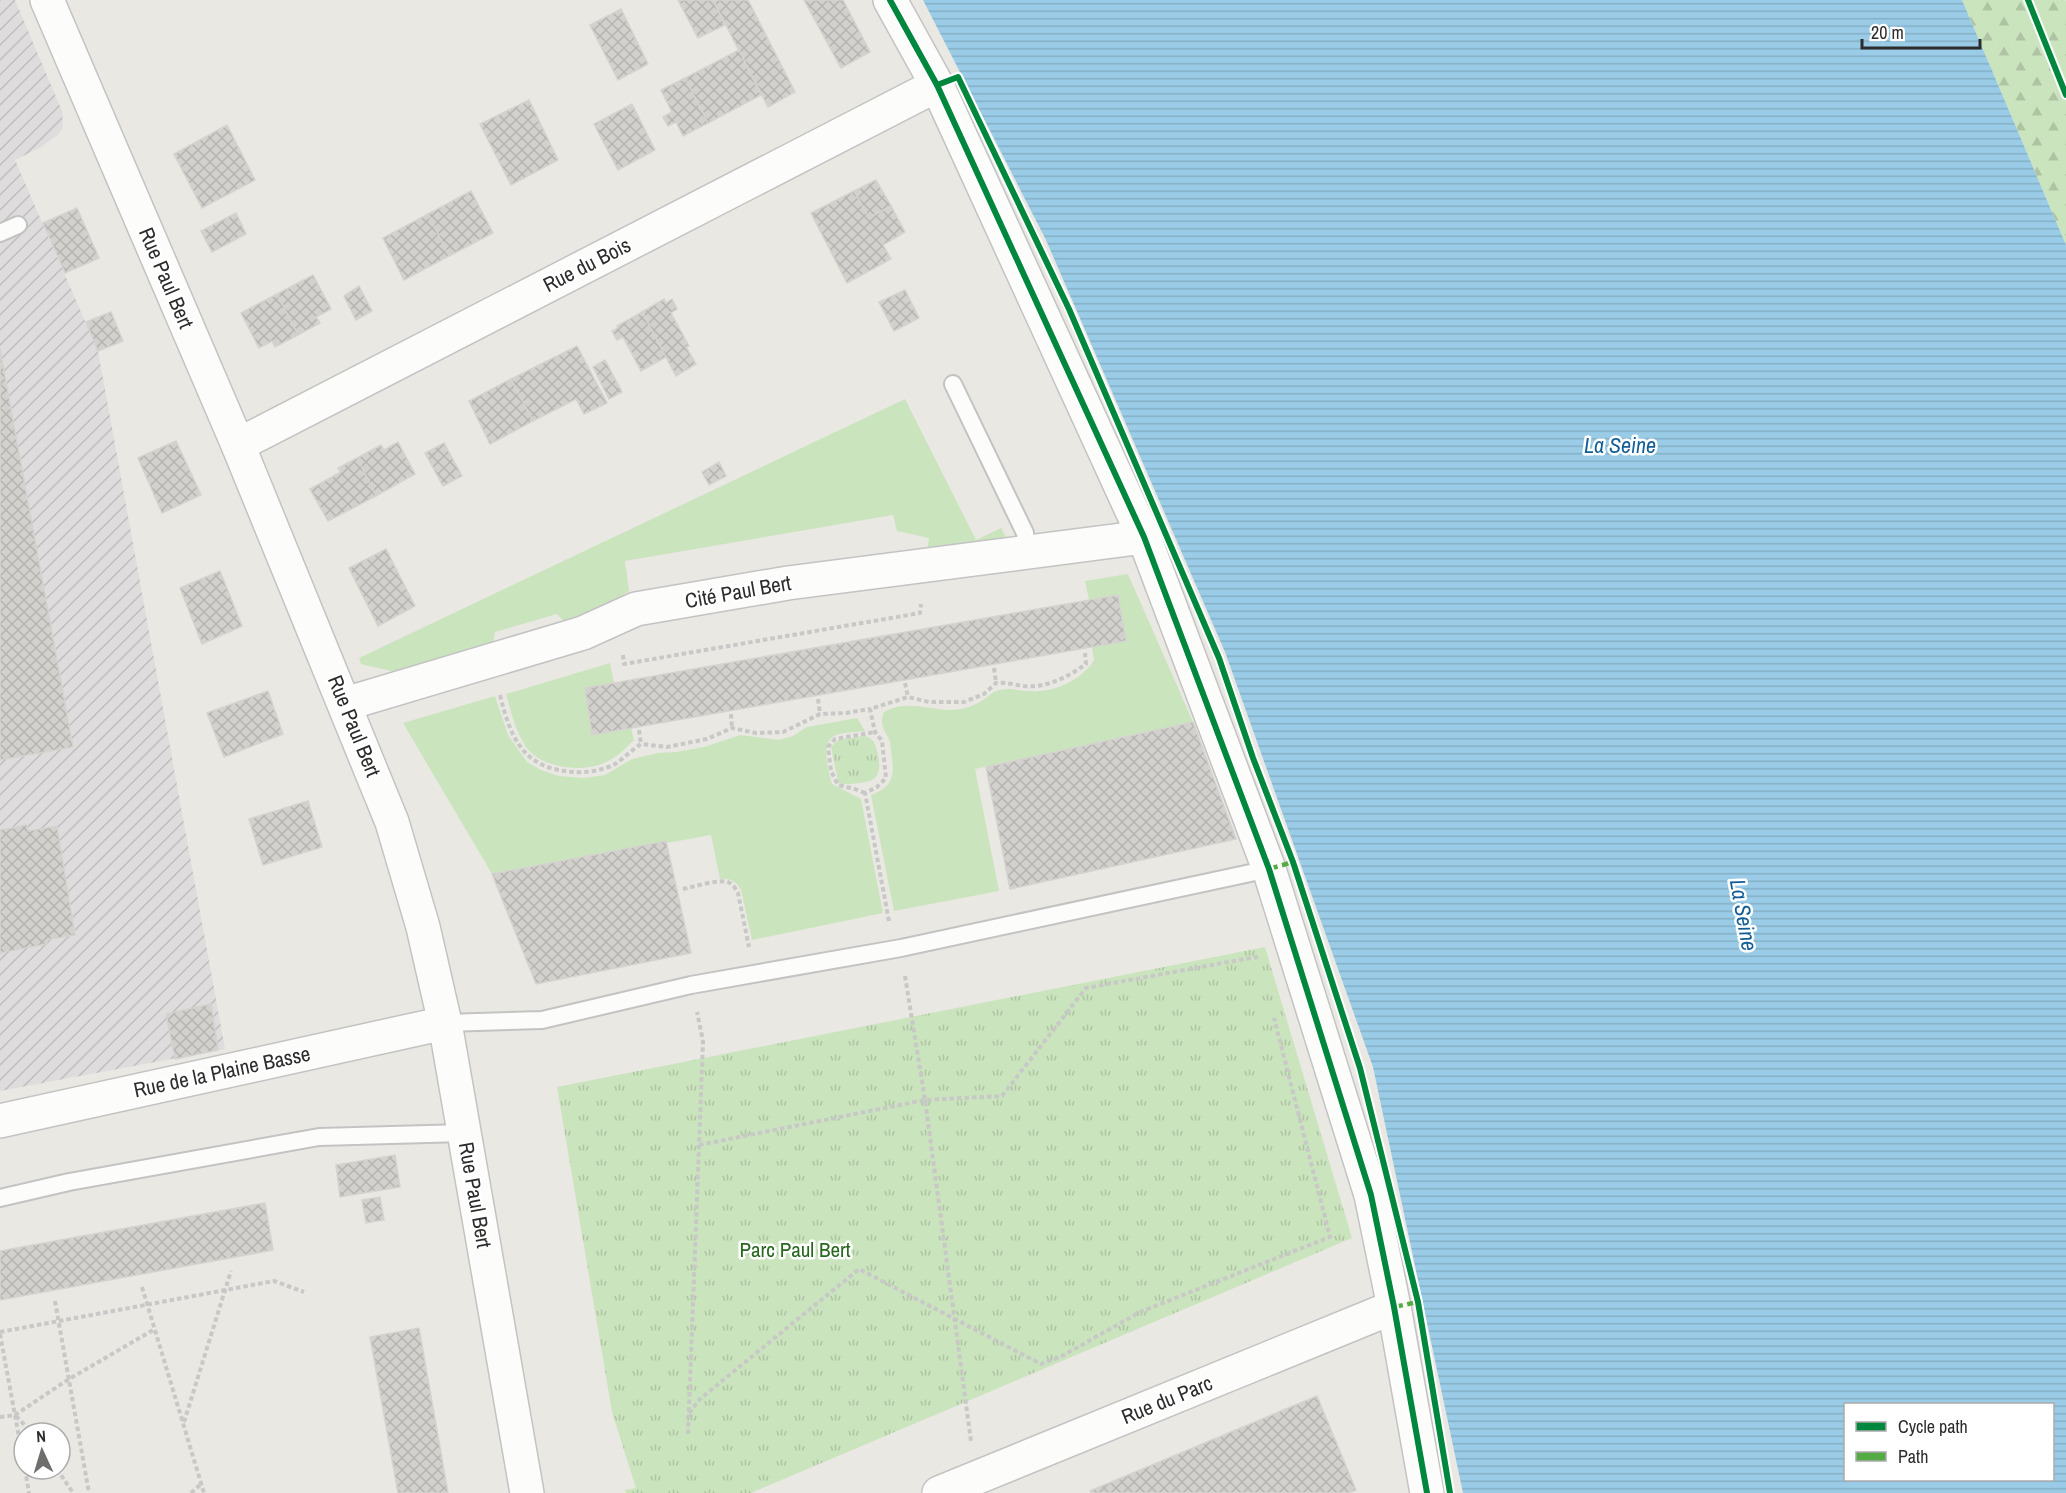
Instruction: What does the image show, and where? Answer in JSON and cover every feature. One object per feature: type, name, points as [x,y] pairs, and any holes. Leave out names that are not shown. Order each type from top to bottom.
[{"type":"street","name":"Rue Paul Bert","points":[[47,0],[238,445],[392,822],[423,927],[445,1023],[527,1493]]},
{"type":"street","points":[[890,0],[937,85],[1144,537],[1269,869],[1371,1195],[1394,1306],[1427,1493]]},
{"type":"street","name":"Rue du Bois","points":[[238,445],[937,85]]},
{"type":"street","name":"Cité Paul Bert","points":[[345,704],[584,633],[636,609],[788,583],[1144,537]]},
{"type":"street","name":"Rue de la Plaine Basse","points":[[0,1121],[445,1023]]},
{"type":"street","name":"Rue du Parc","points":[[939,1493],[1394,1306]]},
{"type":"lane","points":[[0,233],[18,225]]},
{"type":"lane","points":[[953,384],[1025,533],[1027,552]]},
{"type":"lane","points":[[445,1023],[542,1020],[691,985],[901,948],[1269,869]]},
{"type":"lane","points":[[0,1198],[69,1182],[319,1137],[464,1133]]},
{"type":"path","points":[[2028,0],[2066,94]]},
{"type":"path","points":[[612,658],[623,654],[624,664],[920,613],[919,604],[930,602]]},
{"type":"path","points":[[996,682],[1037,686],[1051,683],[1070,675],[1086,664],[1084,653]]},
{"type":"path","points":[[994,668],[996,682]]},
{"type":"path","points":[[499,690],[510,729],[520,747],[534,762],[556,771],[578,772],[601,770],[616,763],[641,744],[677,746],[707,739],[732,728],[763,734],[783,732],[820,714],[846,714],[908,697],[949,704],[964,702],[984,694],[996,682]]},
{"type":"path","points":[[905,683],[908,697]]},
{"type":"path","points":[[818,699],[820,714]]},
{"type":"path","points":[[870,709],[875,732],[882,741],[886,778],[877,787],[865,793],[838,785],[831,771],[828,747],[835,739],[875,732]]},
{"type":"path","points":[[730,714],[732,728]]},
{"type":"path","points":[[639,730],[641,744]]},
{"type":"path","points":[[865,793],[891,932],[901,948],[925,1100],[970,1440],[985,1474]]},
{"type":"path","points":[[682,889],[728,882],[738,893],[748,940]]},
{"type":"path","points":[[699,1145],[925,1100],[1002,1096],[1086,988],[1256,957],[1259,968]]},
{"type":"path","points":[[688,1434],[703,1041],[691,985]]},
{"type":"path","points":[[689,1413],[700,1399],[859,1269],[1041,1364],[1062,1356],[1140,1312],[1330,1237],[1272,1011]]},
{"type":"path","points":[[184,1424],[231,1271]]},
{"type":"path","points":[[16,1421],[0,1333],[274,1281],[304,1292]]},
{"type":"path","points":[[142,1287],[204,1493]]},
{"type":"path","points":[[55,1301],[89,1493]]},
{"type":"path","points":[[0,1417],[15,1415],[69,1379],[155,1329]]},
{"type":"path","points":[[15,1415],[21,1421]]},
{"type":"path","points":[[191,1493],[201,1484]]},
{"type":"shaded area","points":[[0,0],[15,0],[62,111],[63,127],[58,135],[41,147],[15,160],[98,351],[225,1049],[0,1091]]},
{"type":"green space","points":[[1962,0],[2065,0],[2066,2],[2066,245]]},
{"type":"green space","points":[[905,399],[976,540],[1001,528],[1007,539],[926,558],[929,538],[897,531],[893,515],[625,561],[629,591],[587,621],[568,626],[557,614],[495,632],[492,648],[400,673],[361,664],[359,658]]},
{"type":"green space","points":[[1128,574],[1193,722],[975,769],[999,891],[894,911],[871,795],[887,785],[893,771],[890,743],[882,723],[884,712],[900,706],[962,709],[975,705],[999,690],[1048,690],[1075,679],[1094,660],[1092,647],[1126,641],[1089,600],[1085,581]]},
{"type":"green space","points":[[610,663],[614,683],[585,688],[592,735],[631,728],[634,740],[608,761],[584,768],[551,764],[533,754],[519,734],[506,694]]},
{"type":"green space","points":[[495,696],[508,735],[527,762],[559,776],[584,778],[605,775],[632,759],[658,753],[704,747],[740,735],[779,740],[793,736],[807,727],[857,718],[865,731],[836,735],[828,744],[826,758],[832,784],[861,799],[883,913],[752,940],[741,890],[732,881],[720,879],[711,835],[667,843],[666,841],[492,874],[403,723]]},
{"type":"green space","points":[[864,736],[872,740],[877,749],[879,770],[877,775],[868,781],[841,784],[838,782],[831,747],[838,740]]},
{"type":"green space","name":"Parc Paul Bert","points":[[1265,947],[1352,1238],[751,1493],[626,1493],[625,1490],[636,1488],[612,1412],[557,1087]]},
{"type":"water","name":"La Seine","points":[[923,0],[1962,0],[2066,245],[2066,1493],[1463,1493],[1373,1067],[1225,652],[1046,240]]},
{"type":"building","points":[[678,0],[713,0],[725,25],[698,38]]},
{"type":"building","points":[[713,0],[748,0],[795,92],[768,107]]},
{"type":"building","points":[[804,0],[843,0],[870,52],[841,68]]},
{"type":"building","points":[[621,9],[648,64],[618,80],[590,25]]},
{"type":"building","points":[[739,50],[761,95],[708,123],[685,78]]},
{"type":"building","points":[[685,78],[708,123],[683,136],[676,122],[668,126],[663,117],[672,112],[661,90]]},
{"type":"building","points":[[529,100],[558,160],[511,185],[480,124]]},
{"type":"building","points":[[632,104],[655,150],[618,170],[594,124]]},
{"type":"building","points":[[227,125],[255,180],[202,208],[174,154]]},
{"type":"building","points":[[876,180],[891,206],[869,218],[854,191]]},
{"type":"building","points":[[471,191],[493,233],[449,256],[428,214]]},
{"type":"building","points":[[854,191],[869,218],[891,206],[905,232],[883,245],[891,259],[847,283],[811,213]]},
{"type":"building","points":[[77,208],[99,258],[65,273],[43,223]]},
{"type":"building","points":[[236,213],[246,234],[212,252],[201,231]]},
{"type":"building","points":[[428,214],[449,256],[404,280],[383,238]]},
{"type":"building","points":[[313,275],[331,309],[316,317],[320,323],[298,335],[277,294]]},
{"type":"building","points":[[359,286],[372,311],[356,320],[344,296]]},
{"type":"building","points":[[905,290],[919,318],[894,331],[879,302]]},
{"type":"building","points":[[277,294],[298,335],[275,347],[272,341],[259,348],[241,313]]},
{"type":"building","points":[[664,299],[666,303],[672,299],[677,309],[671,313],[696,364],[676,376],[642,312]]},
{"type":"building","points":[[111,312],[123,341],[98,351],[86,322]]},
{"type":"building","points":[[642,312],[666,357],[641,371],[623,337],[617,340],[612,331]]},
{"type":"building","points":[[577,346],[607,403],[584,414],[576,399],[533,421],[511,379]]},
{"type":"building","points":[[0,349],[73,747],[0,760]]},
{"type":"building","points":[[605,360],[622,392],[609,399],[593,367]]},
{"type":"building","points":[[511,379],[533,421],[490,444],[469,401]]},
{"type":"building","points":[[176,441],[201,495],[162,513],[138,458]]},
{"type":"building","points":[[398,442],[415,474],[376,496],[357,458],[381,445],[384,450]]},
{"type":"building","points":[[444,443],[462,476],[443,486],[425,453]]},
{"type":"building","points":[[357,458],[376,496],[328,521],[310,489],[341,472],[338,468]]},
{"type":"building","points":[[719,462],[726,476],[709,485],[702,472]]},
{"type":"building","points":[[386,549],[415,606],[378,626],[349,568]]},
{"type":"building","points":[[220,571],[242,626],[202,644],[180,588]]},
{"type":"building","points":[[1118,595],[1126,641],[592,735],[585,688]]},
{"type":"building","points":[[268,691],[283,734],[224,757],[207,713]]},
{"type":"building","points":[[1193,722],[1236,839],[1010,889],[986,767]]},
{"type":"building","points":[[308,801],[322,847],[263,865],[249,819]]},
{"type":"building","points":[[27,825],[28,831],[57,826],[75,935],[46,940],[47,944],[0,953],[0,830]]},
{"type":"building","points":[[666,841],[691,953],[536,984],[492,874]]},
{"type":"building","points":[[211,1004],[218,1050],[175,1059],[166,1014]]},
{"type":"building","points":[[395,1155],[400,1187],[340,1197],[336,1165]]},
{"type":"building","points":[[380,1197],[384,1220],[366,1223],[362,1200]]},
{"type":"building","points":[[265,1203],[273,1250],[0,1300],[0,1251]]},
{"type":"building","points":[[419,1328],[448,1493],[398,1493],[370,1337]]},
{"type":"building","points":[[1317,1396],[1356,1490],[1349,1493],[1091,1493],[1090,1491]]},
{"type":"marked path","points":[[1269,869],[1293,862]]},
{"type":"marked path","points":[[1394,1307],[1418,1302]]},
{"type":"cycle path","points":[[890,0],[937,85],[1144,537],[1269,869],[1371,1195],[1394,1307],[1427,1493]]},
{"type":"cycle path","points":[[2028,0],[2066,95]]},
{"type":"cycle path","points":[[937,85],[958,77],[1069,309],[1219,658],[1253,758],[1293,862],[1360,1068],[1418,1302],[1450,1493]]}]
